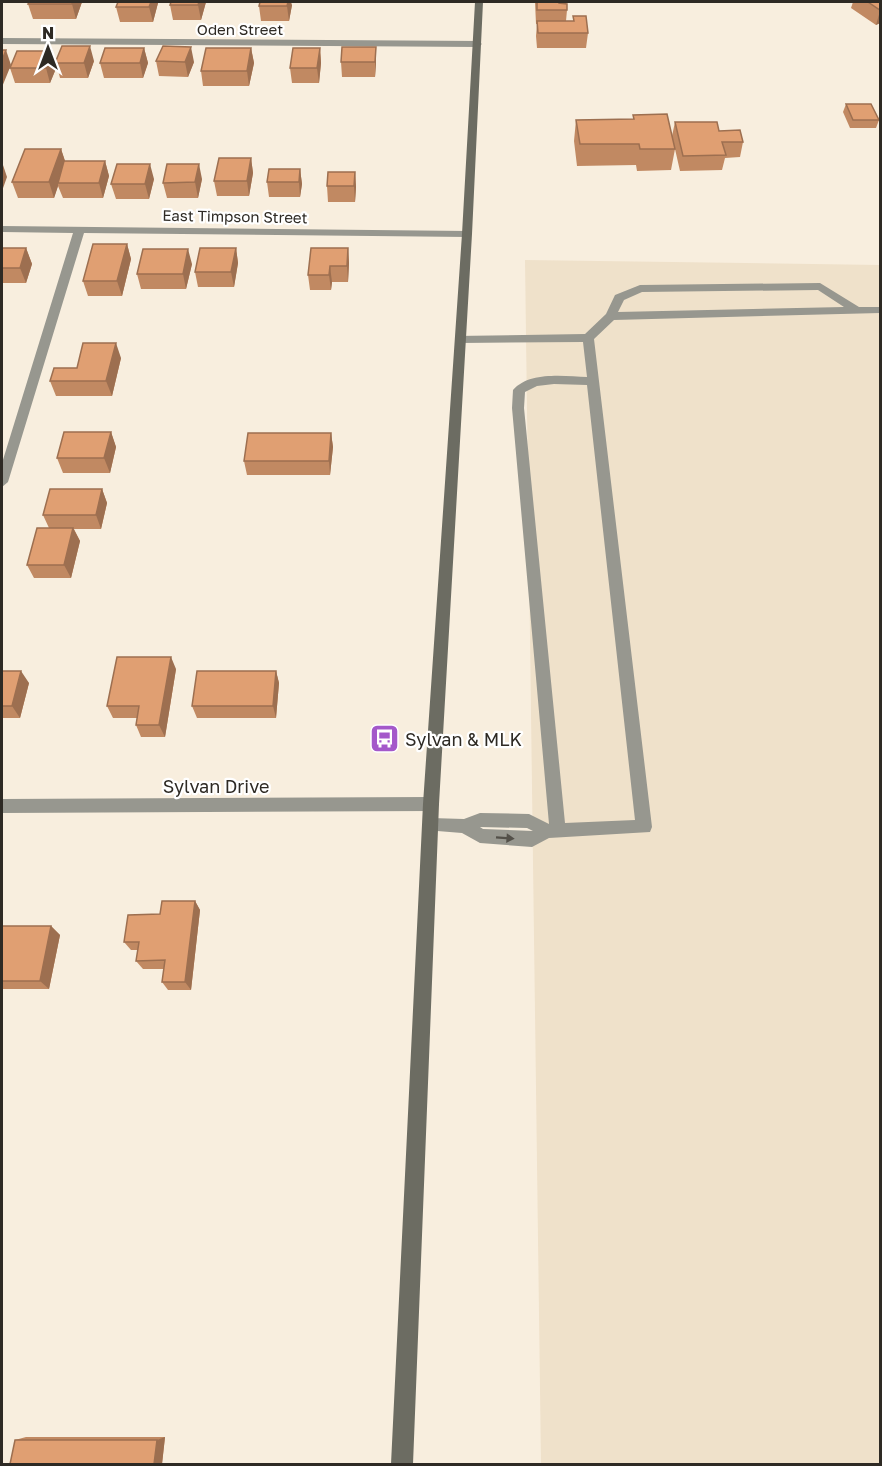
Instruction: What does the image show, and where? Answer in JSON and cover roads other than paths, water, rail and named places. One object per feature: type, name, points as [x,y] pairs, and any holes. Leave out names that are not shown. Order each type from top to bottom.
[{"type":"street","points":[[402,1464],[431,804],[467,234],[479,2]]},
{"type":"street","name":"Oden Street","points":[[2,41],[477,44]]},
{"type":"street","name":"East Timpson Street","points":[[2,229],[467,234]]},
{"type":"street","points":[[2,482],[80,229]]},
{"type":"street","points":[[460,339],[588,338],[611,316],[619,298],[640,290],[652,289],[820,286],[856,310]]},
{"type":"street","points":[[611,316],[880,310]]},
{"type":"street","points":[[431,825],[464,826],[480,836],[532,840],[553,831],[644,827],[588,338]]},
{"type":"street","points":[[553,831],[518,408],[519,390],[528,384],[542,381],[592,381]]},
{"type":"street","name":"Sylvan Drive","points":[[2,806],[431,804]]},
{"type":"place","name":"Sylvan & MLK","points":[[384,739]]}]
